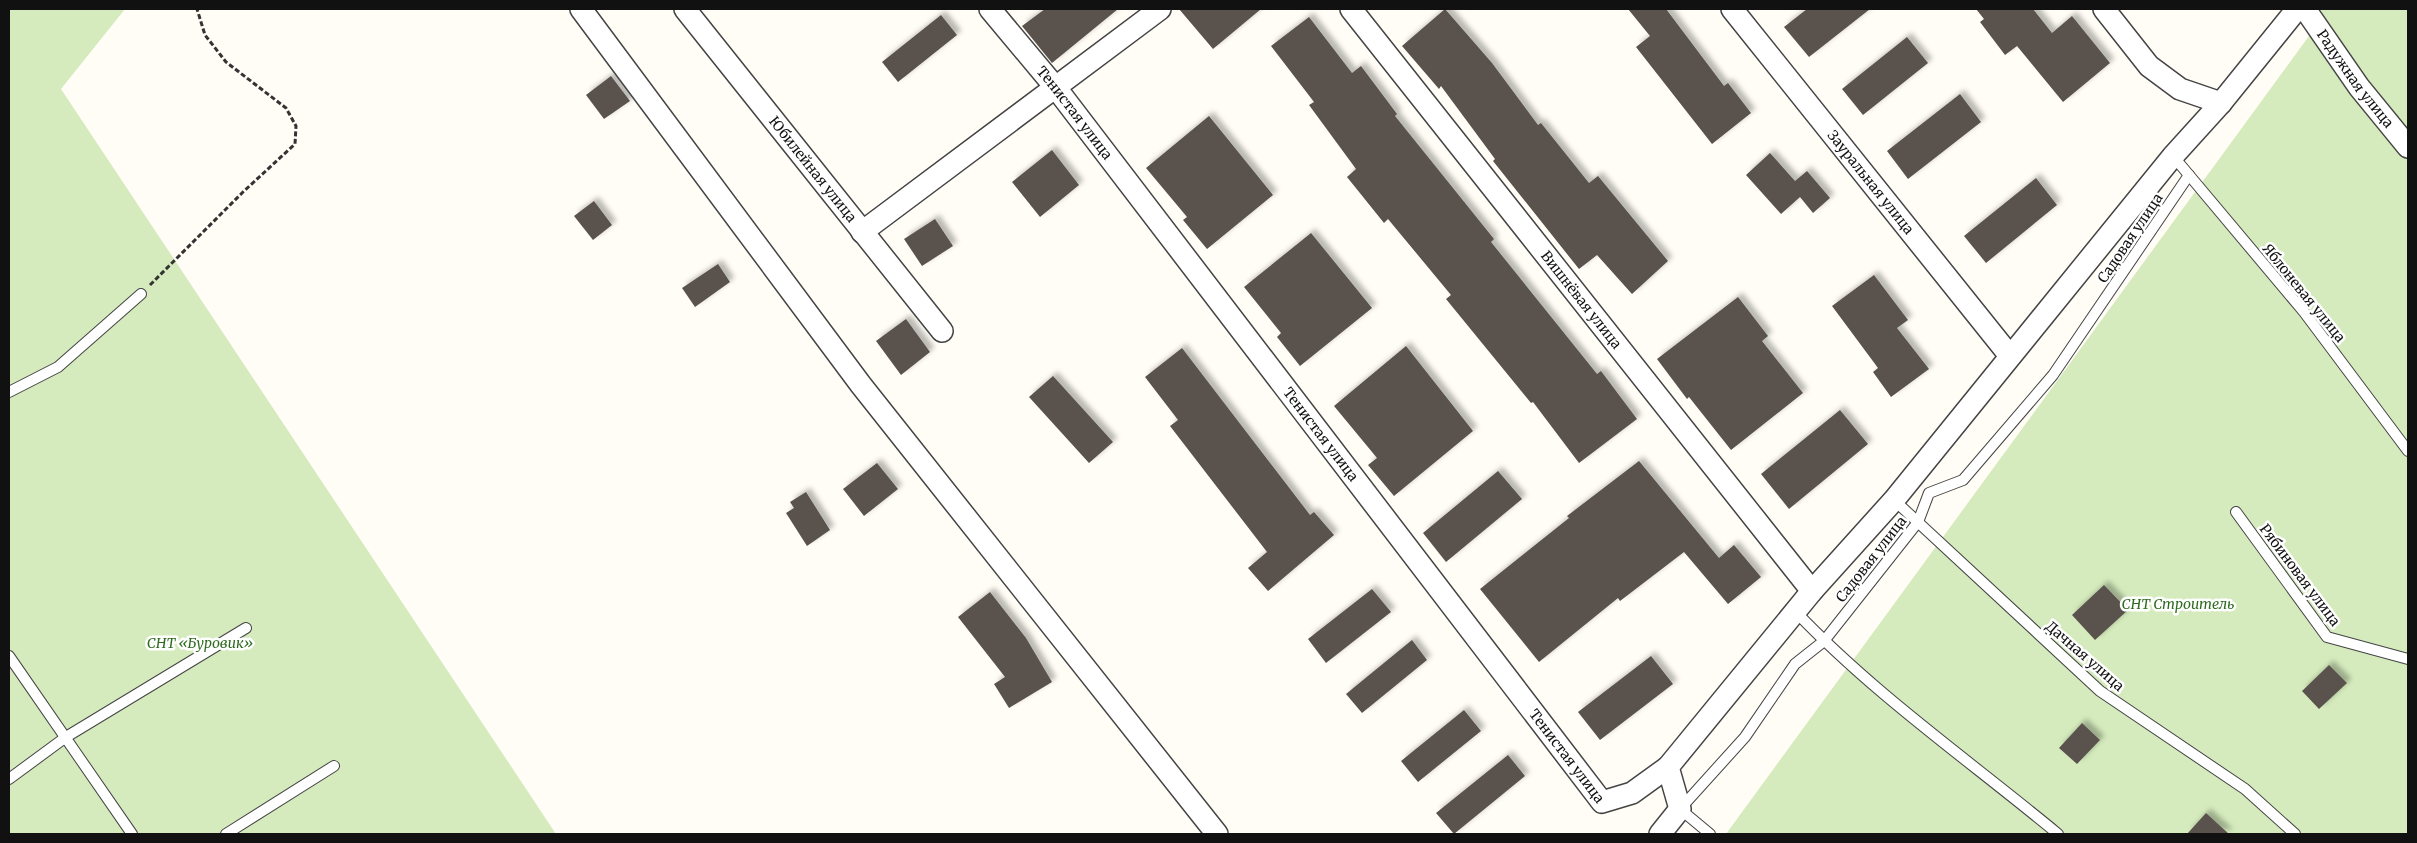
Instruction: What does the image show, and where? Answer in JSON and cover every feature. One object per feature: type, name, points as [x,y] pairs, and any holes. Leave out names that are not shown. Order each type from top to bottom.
[{"type":"street","points":[[581,9],[861,385],[1217,834]]},
{"type":"street","name":"Юбилейная улица","points":[[685,9],[942,331]]},
{"type":"street","name":"Тенистая улица","points":[[990,9],[1056,88],[1602,802],[1632,793],[1668,767]]},
{"type":"street","points":[[862,232],[1160,9]]},
{"type":"street","name":"Вишнёвая улица","points":[[1351,9],[1812,591]]},
{"type":"street","name":"Зауральная улица","points":[[1732,9],[2010,356]]},
{"type":"street","points":[[2104,9],[2149,66],[2180,89],[2221,103]]},
{"type":"street","points":[[1660,834],[1680,809],[1668,767],[1795,611],[1894,500],[2173,156],[2221,103],[2297,9]]},
{"type":"street","name":"Радужная улица","points":[[2305,9],[2359,87],[2408,147]]},
{"type":"lane","name":"Яблоневая улица","points":[[2173,156],[2304,312],[2408,451]]},
{"type":"lane","name":"Садовая улица","points":[[1680,809],[1745,737],[1795,664],[1824,641],[1918,522],[1929,493],[1962,480],[2053,374],[2188,175]]},
{"type":"lane","points":[[9,392],[58,367],[141,294]]},
{"type":"lane","name":"Дачная улица","points":[[1894,500],[2100,691],[2245,789],[2294,834]]},
{"type":"lane","name":"Рябиновая улица","points":[[2236,512],[2327,637],[2408,659]]},
{"type":"lane","points":[[1795,611],[1824,641],[1936,738],[2058,834]]},
{"type":"lane","points":[[9,779],[66,737],[246,628]]},
{"type":"lane","points":[[9,656],[132,834]]},
{"type":"lane","points":[[226,834],[334,766]]},
{"type":"lane","points":[[1680,809],[1710,834]]},
{"type":"path","points":[[141,294],[243,192],[295,144],[296,126],[286,108],[226,62],[205,35],[197,9]]},
{"type":"green space","name":"СНТ «Буровик»","points":[[9,9],[125,9],[61,89],[556,834],[9,834]]},
{"type":"green space","name":"СНТ Строитель","points":[[2323,9],[2408,9],[2408,834],[1726,834],[2317,25],[2312,18]]},
{"type":"building","points":[[1045,9],[1118,9],[1052,63],[1022,26]]},
{"type":"building","points":[[1179,9],[1261,9],[1213,49]]},
{"type":"building","points":[[1445,9],[1492,63],[1538,125],[1541,123],[1589,183],[1598,176],[1668,261],[1632,294],[1597,255],[1579,269],[1493,161],[1495,159],[1441,86],[1439,89],[1402,46]]},
{"type":"building","points":[[1628,9],[1666,9],[1724,86],[1728,83],[1751,113],[1712,144],[1636,47],[1650,36]]},
{"type":"building","points":[[1807,9],[1870,9],[1809,57],[1784,27]]},
{"type":"building","points":[[1976,9],[2033,9],[2052,33],[2072,16],[2110,63],[2063,102],[2017,46],[2005,55],[1980,22],[1984,19]]},
{"type":"building","points":[[941,15],[957,35],[898,82],[882,62]]},
{"type":"building","points":[[1309,17],[1352,73],[1361,66],[1397,114],[1395,116],[1494,239],[1491,242],[1597,374],[1601,371],[1637,419],[1579,463],[1533,402],[1531,403],[1446,299],[1451,295],[1388,219],[1384,223],[1347,177],[1356,169],[1309,105],[1314,102],[1271,46]]},
{"type":"building","points":[[1907,37],[1928,63],[1863,115],[1842,89]]},
{"type":"building","points":[[611,76],[630,101],[604,119],[586,95]]},
{"type":"building","points":[[1960,94],[1981,122],[1908,179],[1887,151]]},
{"type":"building","points":[[1209,116],[1273,195],[1207,249],[1183,220],[1187,217],[1146,168]]},
{"type":"building","points":[[1052,150],[1079,185],[1040,217],[1012,182]]},
{"type":"building","points":[[1770,153],[1795,181],[1807,171],[1830,198],[1813,213],[1800,197],[1781,214],[1746,175]]},
{"type":"building","points":[[2036,178],[2057,205],[1986,263],[1964,236]]},
{"type":"building","points":[[594,201],[612,225],[593,240],[574,216]]},
{"type":"building","points":[[935,219],[953,246],[922,266],[904,239]]},
{"type":"building","points":[[1311,233],[1372,308],[1300,366],[1277,337],[1281,333],[1244,287]]},
{"type":"building","points":[[718,264],[730,282],[695,307],[682,288]]},
{"type":"building","points":[[1874,275],[1908,320],[1897,328],[1929,369],[1891,397],[1873,372],[1878,368],[1832,306]]},
{"type":"building","points":[[1738,297],[1768,336],[1762,341],[1803,393],[1731,450],[1689,397],[1687,399],[1657,359]]},
{"type":"building","points":[[906,319],[930,352],[901,375],[876,341]]},
{"type":"building","points":[[1406,346],[1473,431],[1394,496],[1368,465],[1377,458],[1334,406]]},
{"type":"building","points":[[1182,348],[1310,515],[1314,512],[1334,535],[1268,591],[1248,568],[1267,552],[1170,426],[1178,420],[1145,377]]},
{"type":"building","points":[[1053,376],[1113,442],[1089,463],[1029,397]]},
{"type":"building","points":[[1840,410],[1868,444],[1789,509],[1761,474]]},
{"type":"building","points":[[1639,461],[1719,558],[1734,545],[1761,577],[1728,604],[1684,552],[1620,601],[1618,598],[1539,662],[1480,589],[1569,518],[1567,516]]},
{"type":"building","points":[[877,463],[898,489],[864,516],[843,489]]},
{"type":"building","points":[[1498,471],[1522,499],[1446,562],[1423,533]]},
{"type":"building","points":[[806,492],[830,530],[807,546],[786,513],[794,508],[790,502]]},
{"type":"building","points":[[2104,585],[2128,610],[2095,640],[2072,615]]},
{"type":"building","points":[[1372,589],[1391,612],[1326,663],[1308,639]]},
{"type":"building","points":[[990,592],[1026,638],[1052,682],[1009,708],[994,684],[1005,677],[958,617]]},
{"type":"building","points":[[1412,640],[1427,660],[1362,713],[1346,694]]},
{"type":"building","points":[[1651,656],[1673,684],[1600,740],[1578,712]]},
{"type":"building","points":[[2329,665],[2347,683],[2319,709],[2302,691]]},
{"type":"building","points":[[1464,710],[1481,731],[1418,782],[1401,761]]},
{"type":"building","points":[[2082,723],[2100,740],[2077,764],[2059,748]]},
{"type":"building","points":[[1508,755],[1525,776],[1454,834],[1436,813]]},
{"type":"building","points":[[2206,813],[2229,834],[2187,834]]}]
